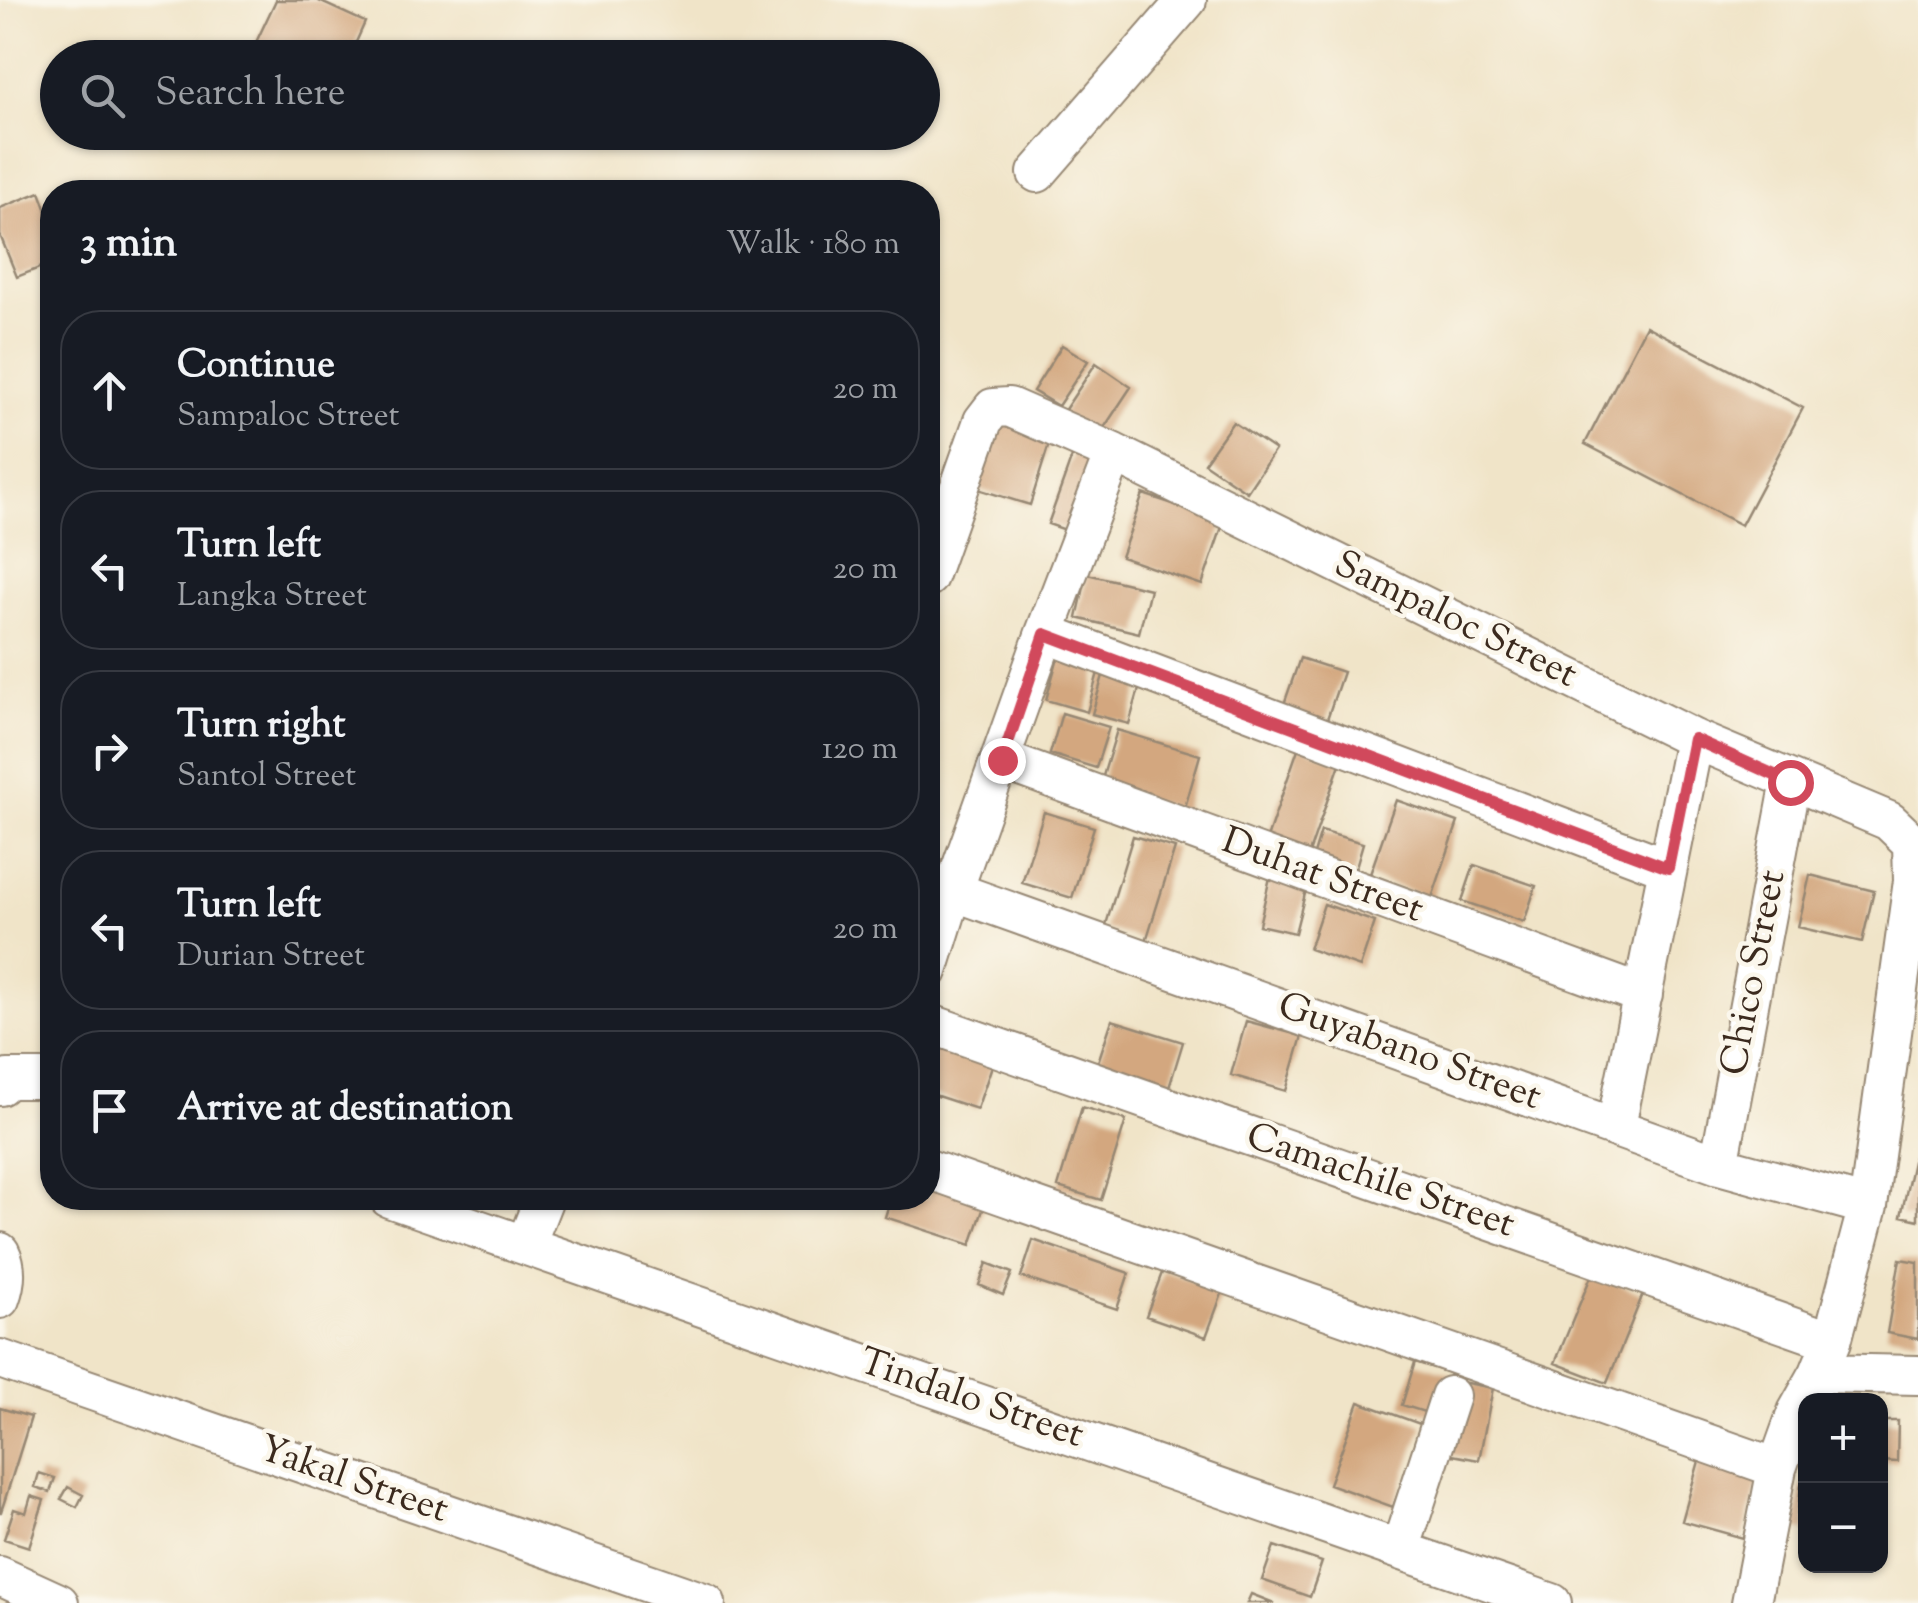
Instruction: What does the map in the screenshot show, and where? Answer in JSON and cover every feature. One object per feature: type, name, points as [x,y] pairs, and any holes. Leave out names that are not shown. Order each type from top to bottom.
[{"type":"street","points":[[1037,173],[1187,0]]},
{"type":"street","name":"Sampaloc Street","points":[[940,542],[982,421],[994,408],[1009,407],[1114,453],[1694,739],[1889,821],[1912,843],[1903,1056]]},
{"type":"street","points":[[940,933],[1045,634],[1114,453]]},
{"type":"street","points":[[1045,634],[1668,868]]},
{"type":"street","points":[[1616,1126],[1694,739]]},
{"type":"street","name":"Duhat Street","points":[[1002,760],[1643,994]]},
{"type":"street","name":"Chico Street","points":[[1720,1164],[1790,782]]},
{"type":"street","name":"Guyabano Street","points":[[953,891],[1720,1164],[1868,1206]]},
{"type":"street","name":"Camachile Street","points":[[940,1027],[1826,1357],[1918,1374]]},
{"type":"street","points":[[1751,1603],[1777,1468],[1797,1412],[1826,1357],[1868,1206],[1903,1056]]},
{"type":"street","points":[[4,1082],[40,1079]]},
{"type":"street","points":[[940,1173],[1777,1468]]},
{"type":"street","name":"Tindalo Street","points":[[425,1210],[1552,1603]]},
{"type":"street","points":[[526,1244],[539,1210]]},
{"type":"street","points":[[0,1252],[6,1284],[0,1299]]},
{"type":"street","name":"Yakal Street","points":[[0,1360],[706,1603]]},
{"type":"street","points":[[1400,1550],[1450,1396]]},
{"type":"street","points":[[0,1576],[59,1603]]},
{"type":"building","points":[[276,0],[317,0],[365,22],[357,40],[257,40]]},
{"type":"building","points":[[40,192],[40,268],[17,277],[0,235],[0,208]]},
{"type":"building","points":[[1646,326],[1803,408],[1741,525],[1585,444]]},
{"type":"building","points":[[1062,345],[1088,361],[1058,406],[1033,391]]},
{"type":"building","points":[[1096,363],[1131,387],[1098,437],[1062,414]]},
{"type":"building","points":[[992,412],[1053,431],[1030,505],[968,486]]},
{"type":"building","points":[[1233,422],[1275,450],[1247,492],[1204,463]]},
{"type":"building","points":[[1074,451],[1109,464],[1083,536],[1048,524]]},
{"type":"building","points":[[1143,494],[1224,521],[1202,585],[1121,557]]},
{"type":"building","points":[[1087,574],[1150,589],[1139,633],[1077,618]]},
{"type":"building","points":[[1060,650],[1101,662],[1087,712],[1046,700]]},
{"type":"building","points":[[1300,658],[1343,672],[1325,725],[1282,710]]},
{"type":"building","points":[[1106,665],[1143,675],[1129,724],[1092,714]]},
{"type":"building","points":[[1062,713],[1109,727],[1096,768],[1050,754]]},
{"type":"building","points":[[1117,730],[1200,755],[1184,811],[1100,786]]},
{"type":"building","points":[[1299,746],[1341,761],[1308,856],[1266,841]]},
{"type":"building","points":[[1396,800],[1458,822],[1432,898],[1369,877]]},
{"type":"building","points":[[1044,812],[1094,827],[1072,898],[1022,883]]},
{"type":"building","points":[[1321,831],[1363,843],[1353,877],[1311,864]]},
{"type":"building","points":[[1133,836],[1175,848],[1146,941],[1105,928]]},
{"type":"building","points":[[1474,865],[1536,886],[1524,922],[1462,901]]},
{"type":"building","points":[[1271,873],[1308,882],[1295,933],[1259,925]]},
{"type":"building","points":[[1810,875],[1874,891],[1862,942],[1798,927]]},
{"type":"building","points":[[1324,904],[1375,922],[1360,967],[1309,949]]},
{"type":"building","points":[[1112,1020],[1183,1042],[1168,1091],[1096,1068]]},
{"type":"building","points":[[1246,1021],[1302,1036],[1286,1091],[1231,1075]]},
{"type":"building","points":[[940,1044],[993,1063],[977,1109],[940,1097]]},
{"type":"building","points":[[1082,1107],[1126,1120],[1101,1200],[1058,1187]]},
{"type":"building","points":[[1914,1157],[1918,1158],[1918,1220],[1901,1216]]},
{"type":"building","points":[[940,1186],[986,1201],[971,1245],[885,1217],[887,1210],[940,1210]]},
{"type":"building","points":[[1033,1240],[1129,1273],[1117,1309],[1021,1277]]},
{"type":"building","points":[[1900,1259],[1918,1262],[1918,1339],[1887,1333]]},
{"type":"building","points":[[987,1263],[1012,1273],[1003,1295],[979,1285]]},
{"type":"building","points":[[1163,1270],[1223,1291],[1206,1337],[1146,1316]]},
{"type":"building","points":[[1592,1274],[1643,1294],[1607,1383],[1555,1363]]},
{"type":"building","points":[[1415,1362],[1450,1373],[1437,1416],[1402,1405]]},
{"type":"building","points":[[1461,1382],[1493,1388],[1479,1460],[1447,1454]]},
{"type":"building","points":[[1359,1402],[1423,1425],[1393,1507],[1329,1484]]},
{"type":"building","points":[[0,1408],[31,1417],[1,1512],[0,1512]]},
{"type":"building","points":[[1888,1421],[1898,1421],[1897,1462],[1888,1461]]},
{"type":"building","points":[[1699,1461],[1759,1477],[1743,1538],[1682,1521]]},
{"type":"building","points":[[39,1473],[55,1478],[50,1492],[35,1487]]},
{"type":"building","points":[[68,1487],[83,1495],[77,1507],[61,1499]]},
{"type":"building","points":[[31,1496],[44,1500],[29,1547],[4,1539],[14,1509],[26,1513]]},
{"type":"building","points":[[1274,1546],[1322,1562],[1310,1597],[1262,1580]]},
{"type":"building","points":[[1251,1594],[1274,1603],[1247,1603]]},
{"type":"route","points":[[1002,760],[1045,634],[1668,868],[1694,739],[1790,782]]}]
